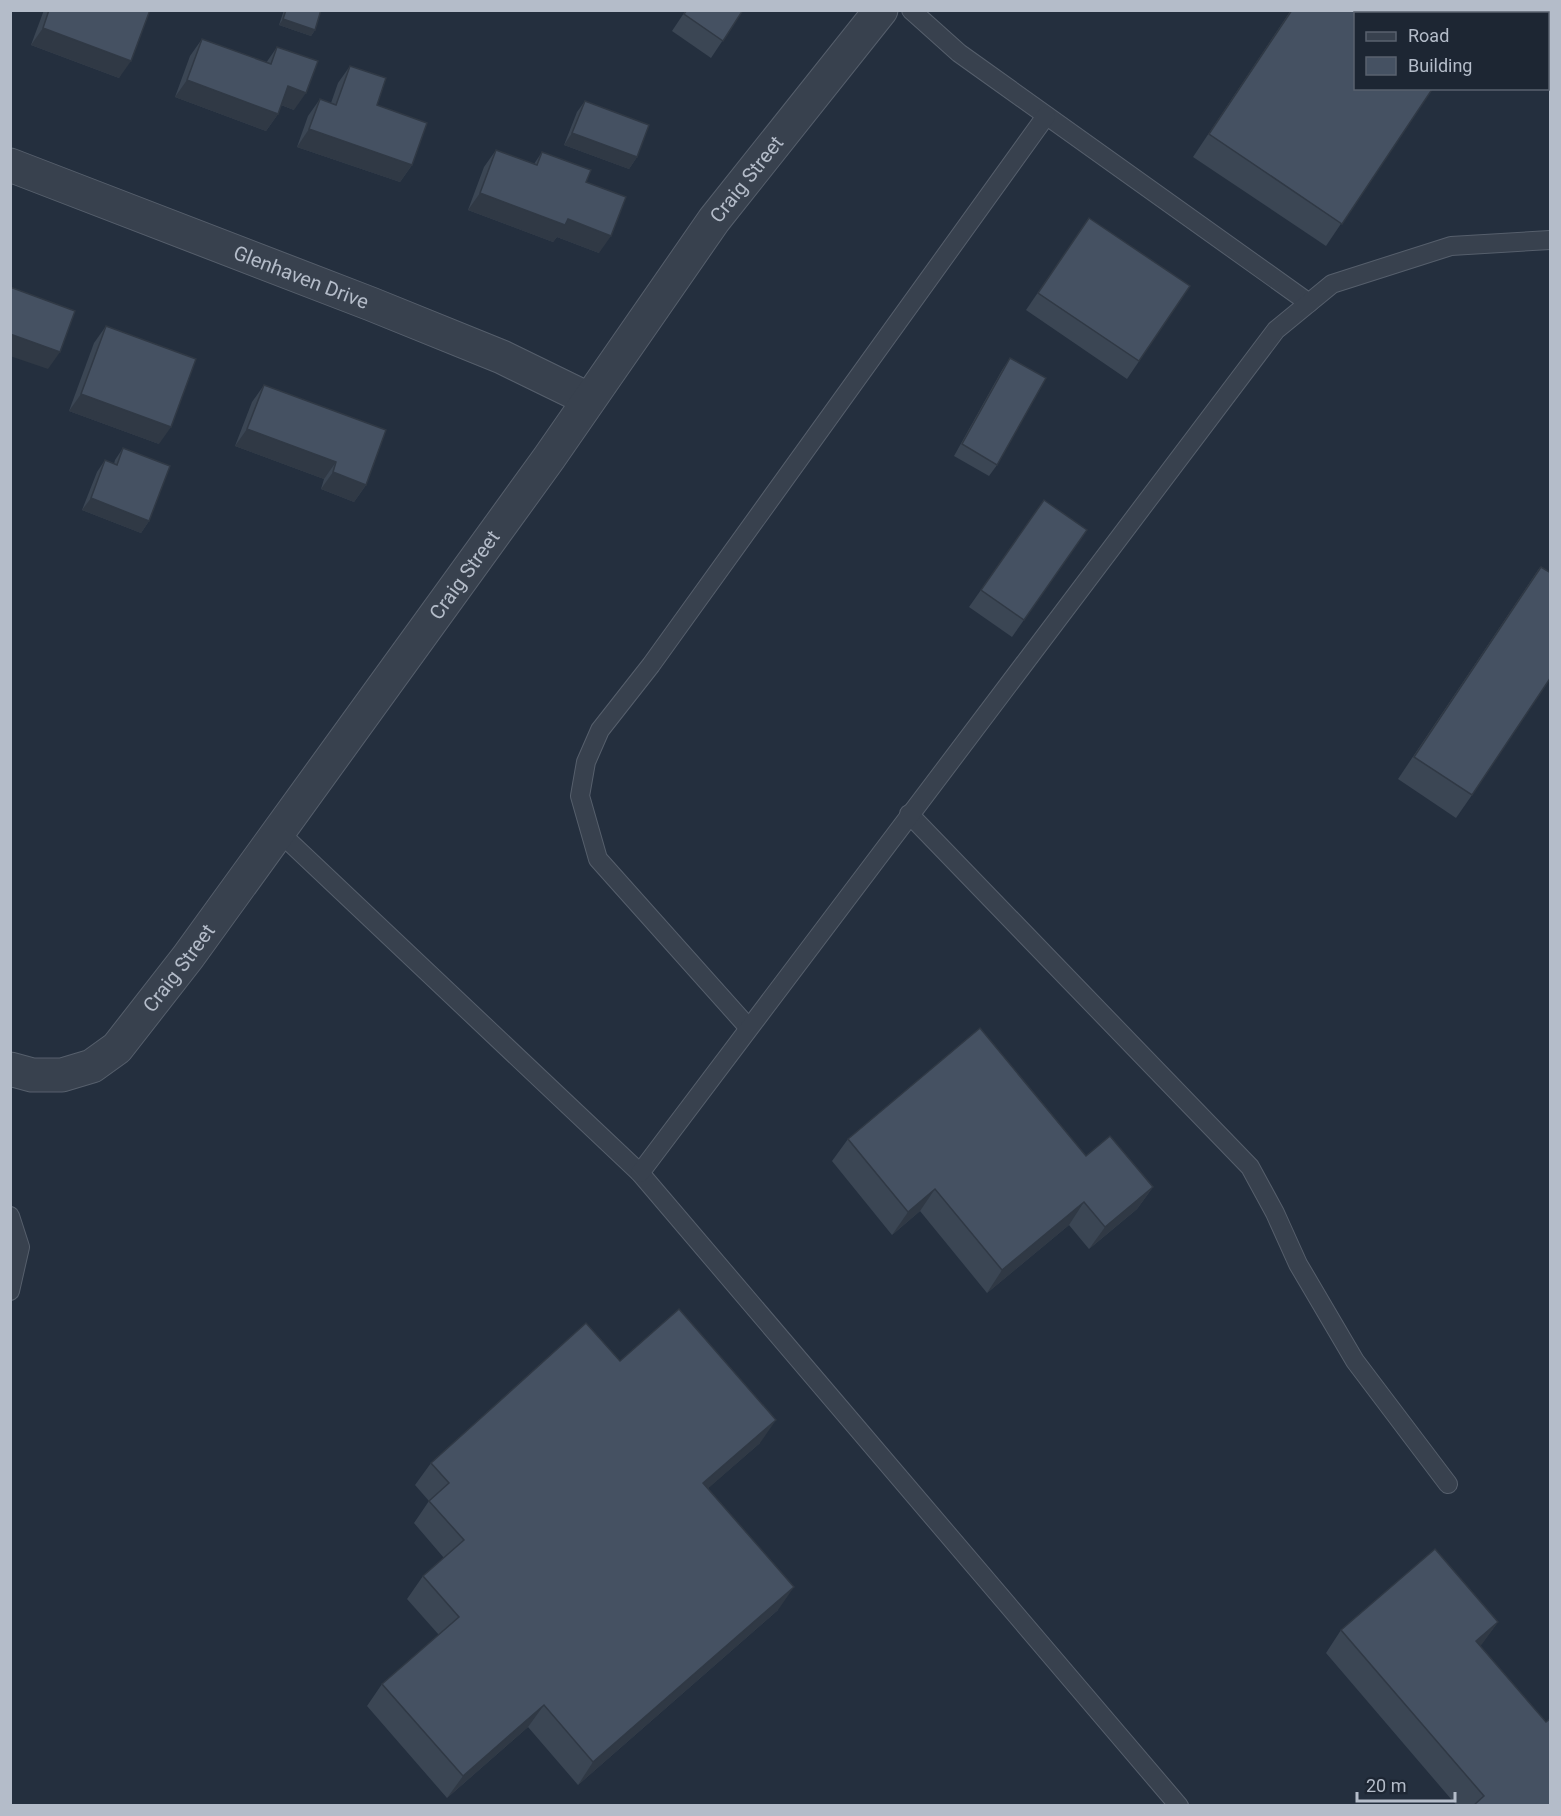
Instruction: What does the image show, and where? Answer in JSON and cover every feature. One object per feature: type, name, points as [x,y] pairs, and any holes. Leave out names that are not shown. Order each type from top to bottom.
[{"type":"street","name":"Craig Street","points":[[10,1069],[32,1075],[62,1075],[92,1066],[117,1048],[188,957],[549,458],[714,220],[881,10]]},
{"type":"street","name":"Glenhaven Drive","points":[[10,165],[371,304],[492,353],[588,399]]},
{"type":"lane","points":[[911,10],[959,53],[1309,303]]},
{"type":"lane","points":[[748,1027],[598,859],[580,796],[586,762],[600,730],[651,665],[1046,116]]},
{"type":"lane","points":[[640,1173],[1276,330],[1332,284],[1451,246],[1551,240]]},
{"type":"lane","points":[[909,814],[1250,1167],[1275,1213],[1298,1264],[1355,1361],[1448,1484]]},
{"type":"lane","points":[[279,831],[640,1173],[1179,1806]]},
{"type":"lane","points":[[10,1216],[20,1247],[10,1291]]},
{"type":"building","points":[[49,10],[150,10],[131,61],[43,28]]},
{"type":"building","points":[[286,10],[321,10],[315,30],[283,19]]},
{"type":"building","points":[[687,10],[743,10],[723,41],[684,14]]},
{"type":"building","points":[[1292,10],[1485,10],[1484,12],[1354,12],[1354,90],[1432,90],[1342,224],[1209,134]]},
{"type":"building","points":[[202,39],[271,64],[277,47],[318,61],[306,93],[288,86],[278,114],[187,80]]},
{"type":"building","points":[[350,66],[386,78],[377,105],[427,123],[412,165],[309,129],[320,99],[336,105]]},
{"type":"building","points":[[585,101],[649,125],[637,157],[572,133]]},
{"type":"building","points":[[496,150],[537,165],[542,152],[591,170],[586,182],[626,197],[611,236],[568,219],[565,225],[480,193]]},
{"type":"building","points":[[1089,218],[1190,286],[1139,361],[1038,293]]},
{"type":"building","points":[[10,287],[75,311],[60,352],[10,334]]},
{"type":"building","points":[[106,326],[196,359],[171,427],[81,394]]},
{"type":"building","points":[[1010,358],[1046,378],[997,465],[962,444]]},
{"type":"building","points":[[264,385],[386,430],[366,485],[333,472],[336,462],[247,429]]},
{"type":"building","points":[[123,448],[170,466],[149,521],[91,498],[105,460],[117,465]]},
{"type":"building","points":[[1044,500],[1087,530],[1024,620],[981,590]]},
{"type":"building","points":[[1541,567],[1551,573],[1551,677],[1472,795],[1414,757]]},
{"type":"building","points":[[980,1028],[1086,1156],[1110,1136],[1153,1187],[1105,1227],[1084,1202],[1002,1270],[935,1189],[908,1212],[848,1139]]},
{"type":"building","points":[[679,1309],[776,1420],[703,1483],[794,1587],[593,1762],[544,1705],[463,1776],[382,1684],[459,1617],[423,1576],[464,1540],[429,1501],[449,1483],[431,1463],[586,1323],[620,1361]]},
{"type":"building","points":[[1435,1549],[1498,1622],[1476,1641],[1546,1722],[1551,1718],[1551,1806],[1473,1806],[1484,1796],[1341,1630]]}]
